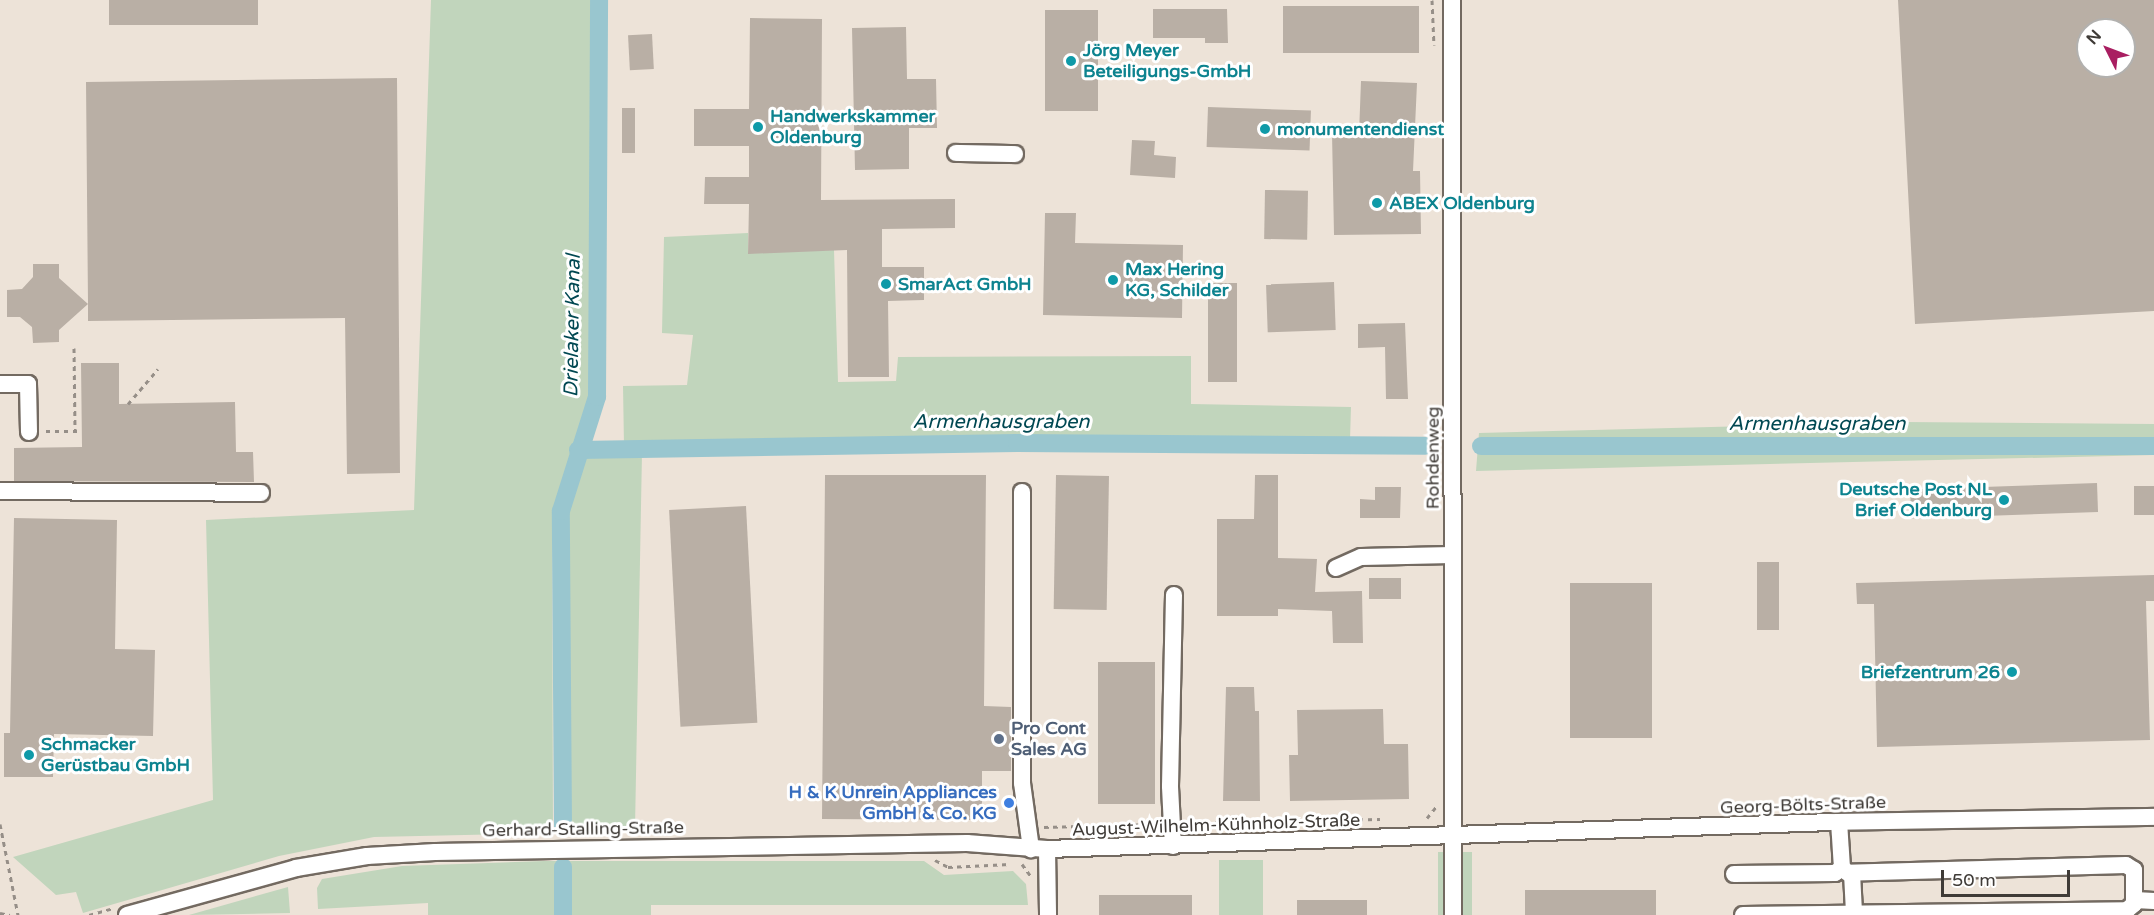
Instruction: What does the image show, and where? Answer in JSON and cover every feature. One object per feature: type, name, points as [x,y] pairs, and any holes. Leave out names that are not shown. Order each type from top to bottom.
[{"type":"street","name":"Rohdenweg","points":[[1452,0],[1453,915]]},
{"type":"street","points":[[956,153],[1015,154]]},
{"type":"street","points":[[0,384],[28,384],[29,432]]},
{"type":"street","points":[[0,490],[261,493]]},
{"type":"street","points":[[1022,492],[1022,783],[1039,849]]},
{"type":"street","points":[[1336,568],[1361,556],[1452,555]]},
{"type":"street","points":[[1173,846],[1170,786],[1174,595]]},
{"type":"street","name":"Georg-Bölts-Straße","points":[[1453,837],[1839,822],[2154,817]]},
{"type":"street","points":[[1839,822],[1854,913]]},
{"type":"street","name":"August-Wilhelm-Kühnholz-Straße","points":[[1048,915],[1039,849],[1453,837]]},
{"type":"street","name":"Gerhard-Stalling-Straße","points":[[127,915],[296,868],[367,856],[546,848],[967,843],[1039,849]]},
{"type":"street","points":[[1734,874],[2126,865],[2134,870],[2134,900],[2127,910],[1743,915]]},
{"type":"street","points":[[2134,900],[2154,901]]},
{"type":"path","points":[[74,348],[75,431]]},
{"type":"path","points":[[128,404],[158,369]]},
{"type":"path","points":[[29,432],[82,431]]},
{"type":"path","points":[[0,824],[18,915]]},
{"type":"path","points":[[0,913],[10,915]]},
{"type":"green space","points":[[431,0],[592,0],[591,395],[552,516],[553,833],[374,837],[279,856],[83,913],[76,892],[56,895],[13,857],[213,800],[206,520],[414,510]]},
{"type":"green space","points":[[748,233],[748,253],[834,250],[838,382],[896,381],[898,357],[1191,356],[1191,404],[1351,407],[1350,440],[1017,438],[624,446],[623,386],[687,385],[693,335],[662,333],[664,237]]},
{"type":"green space","points":[[1903,422],[2154,424],[2154,455],[1476,471],[1479,433]]},
{"type":"green space","points":[[642,453],[635,828],[568,830],[566,511],[583,454]]},
{"type":"green space","points":[[1438,852],[1472,852],[1472,915],[1438,915]]},
{"type":"green space","points":[[1219,860],[1263,860],[1263,915],[1219,915]]},
{"type":"green space","points":[[544,861],[924,861],[944,875],[1013,871],[1026,884],[1028,905],[651,905],[651,915],[428,915],[428,903],[318,909],[317,888],[322,879],[402,866]]},
{"type":"green space","points":[[288,887],[290,913],[189,915]]},
{"type":"building","points":[[109,0],[258,0],[258,25],[109,25]]},
{"type":"building","points":[[1898,0],[2154,0],[2154,311],[1915,324]]},
{"type":"building","points":[[1283,6],[1419,6],[1419,53],[1283,53]]},
{"type":"building","points":[[1153,9],[1227,9],[1228,43],[1205,43],[1205,38],[1153,38]]},
{"type":"building","name":"Jörg Meyer Beteiligungs-GmbH","points":[[1045,10],[1098,10],[1098,111],[1045,111]]},
{"type":"building","name":"Handwerkskammer Oldenburg","points":[[750,18],[822,19],[821,200],[955,199],[955,228],[882,229],[882,267],[924,267],[924,300],[888,301],[889,377],[848,377],[847,250],[748,254],[749,204],[704,204],[705,177],[749,177],[749,146],[694,146],[694,109],[749,109]]},
{"type":"building","points":[[906,27],[907,79],[936,79],[937,128],[909,128],[909,169],[855,170],[852,28]]},
{"type":"building","points":[[652,34],[654,69],[630,70],[628,35]]},
{"type":"building","points":[[397,78],[400,473],[347,474],[345,318],[88,321],[86,82]]},
{"type":"building","points":[[1361,81],[1417,83],[1413,171],[1420,171],[1421,234],[1334,235],[1332,133],[1359,134]]},
{"type":"building","name":"monumentendienst","points":[[1208,107],[1311,111],[1310,151],[1207,147]]},
{"type":"building","points":[[622,108],[635,108],[635,153],[622,153]]},
{"type":"building","points":[[1132,140],[1155,141],[1154,155],[1176,157],[1175,178],[1130,175]]},
{"type":"building","points":[[1265,190],[1308,191],[1307,240],[1264,239]]},
{"type":"building","name":"Max Hering KG, Schilder","points":[[1045,213],[1076,213],[1075,243],[1183,245],[1182,318],[1043,315]]},
{"type":"building","points":[[33,264],[59,264],[59,278],[88,304],[59,330],[59,342],[33,343],[32,327],[20,317],[7,317],[7,290],[22,289],[33,277]]},
{"type":"building","points":[[1334,282],[1336,330],[1268,332],[1266,284]]},
{"type":"building","points":[[1208,283],[1237,283],[1237,382],[1208,382]]},
{"type":"building","points":[[1405,323],[1408,399],[1386,399],[1385,347],[1358,348],[1358,324]]},
{"type":"building","points":[[81,363],[119,363],[119,404],[235,402],[236,452],[253,452],[254,482],[14,481],[14,448],[82,447]]},
{"type":"building","points":[[825,475],[986,475],[984,706],[1011,707],[1011,771],[982,771],[982,820],[822,819]]},
{"type":"building","points":[[1056,475],[1109,476],[1107,610],[1054,609]]},
{"type":"building","points":[[1255,475],[1278,475],[1278,558],[1317,559],[1315,592],[1362,591],[1363,643],[1333,643],[1332,611],[1278,609],[1278,616],[1217,616],[1217,519],[1254,519]]},
{"type":"building","name":"Deutsche Post NL Brief Oldenburg","points":[[2097,483],[2098,512],[1911,519],[1910,490]]},
{"type":"building","points":[[2134,486],[2154,486],[2154,515],[2134,515]]},
{"type":"building","points":[[1375,487],[1401,487],[1400,518],[1360,518],[1360,499],[1375,500]]},
{"type":"building","points":[[746,506],[757,723],[680,727],[669,510]]},
{"type":"building","points":[[14,518],[117,520],[115,649],[155,650],[153,736],[54,734],[53,777],[4,777],[4,733],[10,733]]},
{"type":"building","points":[[1757,562],[1779,562],[1779,630],[1757,630]]},
{"type":"building","name":"Briefzentrum 26","points":[[2154,575],[2154,601],[2146,601],[2150,740],[1877,747],[1874,604],[1857,604],[1856,583]]},
{"type":"building","points":[[1369,578],[1401,578],[1401,599],[1369,599]]},
{"type":"building","points":[[1570,583],[1652,583],[1652,738],[1570,738]]},
{"type":"building","points":[[1098,662],[1155,662],[1155,804],[1098,804]]},
{"type":"building","points":[[1226,687],[1254,687],[1255,711],[1259,711],[1260,801],[1223,801]]},
{"type":"building","points":[[1383,709],[1384,744],[1408,744],[1409,799],[1290,801],[1289,755],[1298,755],[1297,710]]},
{"type":"building","points":[[1525,890],[1656,890],[1656,915],[1525,915]]},
{"type":"building","points":[[1099,895],[1192,895],[1192,915],[1099,915]]},
{"type":"building","points":[[1297,900],[1367,900],[1367,915],[1297,915]]},
{"type":"waterway","name":"Drielaker Kanal","points":[[563,828],[561,511],[597,397],[599,0]]},
{"type":"waterway","name":"Armenhausgraben","points":[[578,450],[1017,443],[1425,446]]},
{"type":"waterway","name":"Armenhausgraben","points":[[1481,446],[2154,446]]},
{"type":"waterway","name":"Drielaker Kanal","points":[[563,867],[563,915]]},
{"type":"place","name":"Jörg Meyer Beteiligungs-GmbH","points":[[1071,61]]},
{"type":"place","name":"Handwerkskammer Oldenburg","points":[[758,127]]},
{"type":"place","name":"monumentendienst","points":[[1265,129]]},
{"type":"place","name":"ABEX Oldenburg","points":[[1377,203]]},
{"type":"place","name":"Max Hering KG, Schilder","points":[[1113,280]]},
{"type":"place","name":"SmarAct GmbH","points":[[886,284]]},
{"type":"place","name":"Deutsche Post NL Brief Oldenburg","points":[[2004,500]]},
{"type":"place","name":"Briefzentrum 26","points":[[2012,672]]},
{"type":"place","name":"Pro Cont Sales AG","points":[[999,739]]},
{"type":"place","name":"Schmacker Gerüstbau GmbH","points":[[29,755]]},
{"type":"place","name":"H & K Unrein Appliances GmbH & Co. KG","points":[[1009,803]]}]
